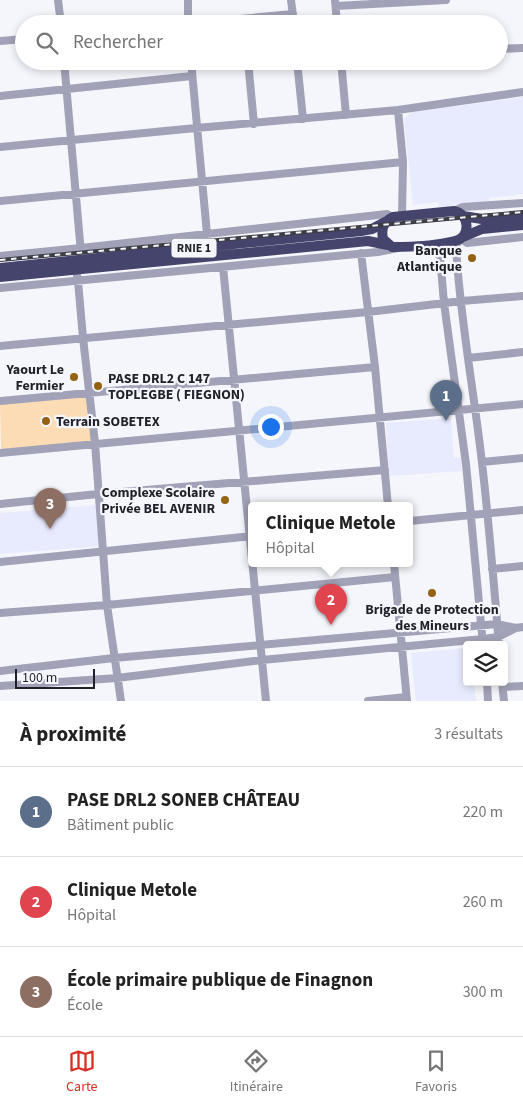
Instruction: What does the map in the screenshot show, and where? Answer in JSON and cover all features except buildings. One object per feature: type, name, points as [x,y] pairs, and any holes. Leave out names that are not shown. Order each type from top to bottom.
[{"type":"highway","name":"RNIE 1","points":[[0,268],[361,231],[372,229],[394,218],[458,214],[482,219],[523,216]]},
{"type":"highway","points":[[458,214],[467,227],[461,239]]},
{"type":"highway","points":[[388,245],[383,239],[382,228],[394,218]]},
{"type":"highway","name":"RNIE 1","points":[[0,277],[368,241],[392,247],[426,245],[461,239],[482,229],[523,225]]},
{"type":"street","points":[[58,0],[59,15]]},
{"type":"street","points":[[187,15],[188,0]]},
{"type":"street","points":[[286,15],[293,14],[292,0]]},
{"type":"street","points":[[335,3],[446,0]]},
{"type":"street","points":[[0,41],[15,40]]},
{"type":"street","points":[[508,49],[523,48]]},
{"type":"street","points":[[65,70],[82,260]]},
{"type":"street","points":[[192,70],[207,234]]},
{"type":"street","points":[[249,70],[254,124]]},
{"type":"street","points":[[298,70],[303,119]]},
{"type":"street","points":[[342,70],[346,115]]},
{"type":"street","points":[[0,96],[192,76]]},
{"type":"street","points":[[0,148],[398,110],[523,92]]},
{"type":"street","points":[[0,256],[387,214],[394,218],[402,162],[398,110]]},
{"type":"street","points":[[0,200],[402,162]]},
{"type":"street","points":[[458,214],[463,206],[523,202]]},
{"type":"street","points":[[519,628],[499,641],[482,462],[457,254],[461,239],[467,242],[523,238]]},
{"type":"street","points":[[426,245],[440,256],[444,303],[471,515],[483,641]]},
{"type":"street","points":[[0,288],[384,251],[400,247]]},
{"type":"street","points":[[361,253],[375,367],[388,502]]},
{"type":"street","points":[[222,267],[248,513]]},
{"type":"street","points":[[76,269],[96,444],[107,605],[121,701]]},
{"type":"street","points":[[0,346],[228,326],[523,296]]},
{"type":"street","points":[[468,358],[523,352]]},
{"type":"street","points":[[0,400],[375,367]]},
{"type":"street","points":[[0,453],[523,404]]},
{"type":"street","points":[[482,462],[523,458]]},
{"type":"street","points":[[0,504],[385,470]]},
{"type":"street","points":[[413,521],[523,510]]},
{"type":"street","points":[[0,562],[248,537]]},
{"type":"street","points":[[492,569],[523,566]]},
{"type":"street","points":[[253,567],[266,701]]},
{"type":"street","points":[[368,701],[407,699],[394,567]]},
{"type":"street","points":[[0,613],[107,605],[395,577]]},
{"type":"street","points":[[0,671],[114,658],[481,625],[497,624],[519,628]]},
{"type":"street","points":[[0,686],[117,678],[262,660],[463,643]]},
{"type":"street","points":[[508,685],[523,686]]},
{"type":"street","points":[[487,686],[488,701]]},
{"type":"street","points":[[503,686],[504,701]]},
{"type":"shaded area","points":[[523,97],[523,194],[489,198],[489,202],[439,207],[438,202],[413,205],[404,119],[412,112]]},
{"type":"shaded area","name":"Terrain SOBETEX","points":[[90,396],[95,444],[1,450],[0,404]]},
{"type":"shaded area","points":[[451,418],[454,458],[461,457],[462,471],[389,476],[386,423]]},
{"type":"shaded area","points":[[98,505],[101,546],[0,554],[0,513]]},
{"type":"shaded area","points":[[463,648],[463,686],[474,686],[476,701],[416,701],[411,653]]},
{"type":"railway","points":[[0,260],[523,212]]},
{"type":"place","name":"Banque Atlantique","points":[[472,258]]},
{"type":"place","name":"Yaourt Le Fermier","points":[[74,377]]},
{"type":"place","name":"PASE DRL2 C 147 TOPLEGBE ( FIEGNON)","points":[[98,386]]},
{"type":"place","name":"Terrain SOBETEX","points":[[46,421]]},
{"type":"place","name":"PASE DRL2 SONEB CHÂTEAU","points":[[446,421]]},
{"type":"place","name":"Complexe Scolaire Privée BEL AVENIR","points":[[225,500]]},
{"type":"place","name":"École primaire publique de Finagnon","points":[[50,529]]},
{"type":"place","name":"Brigade de Protection des Mineurs","points":[[432,593]]},
{"type":"place","name":"Clinique Metole","points":[[331,625]]}]
